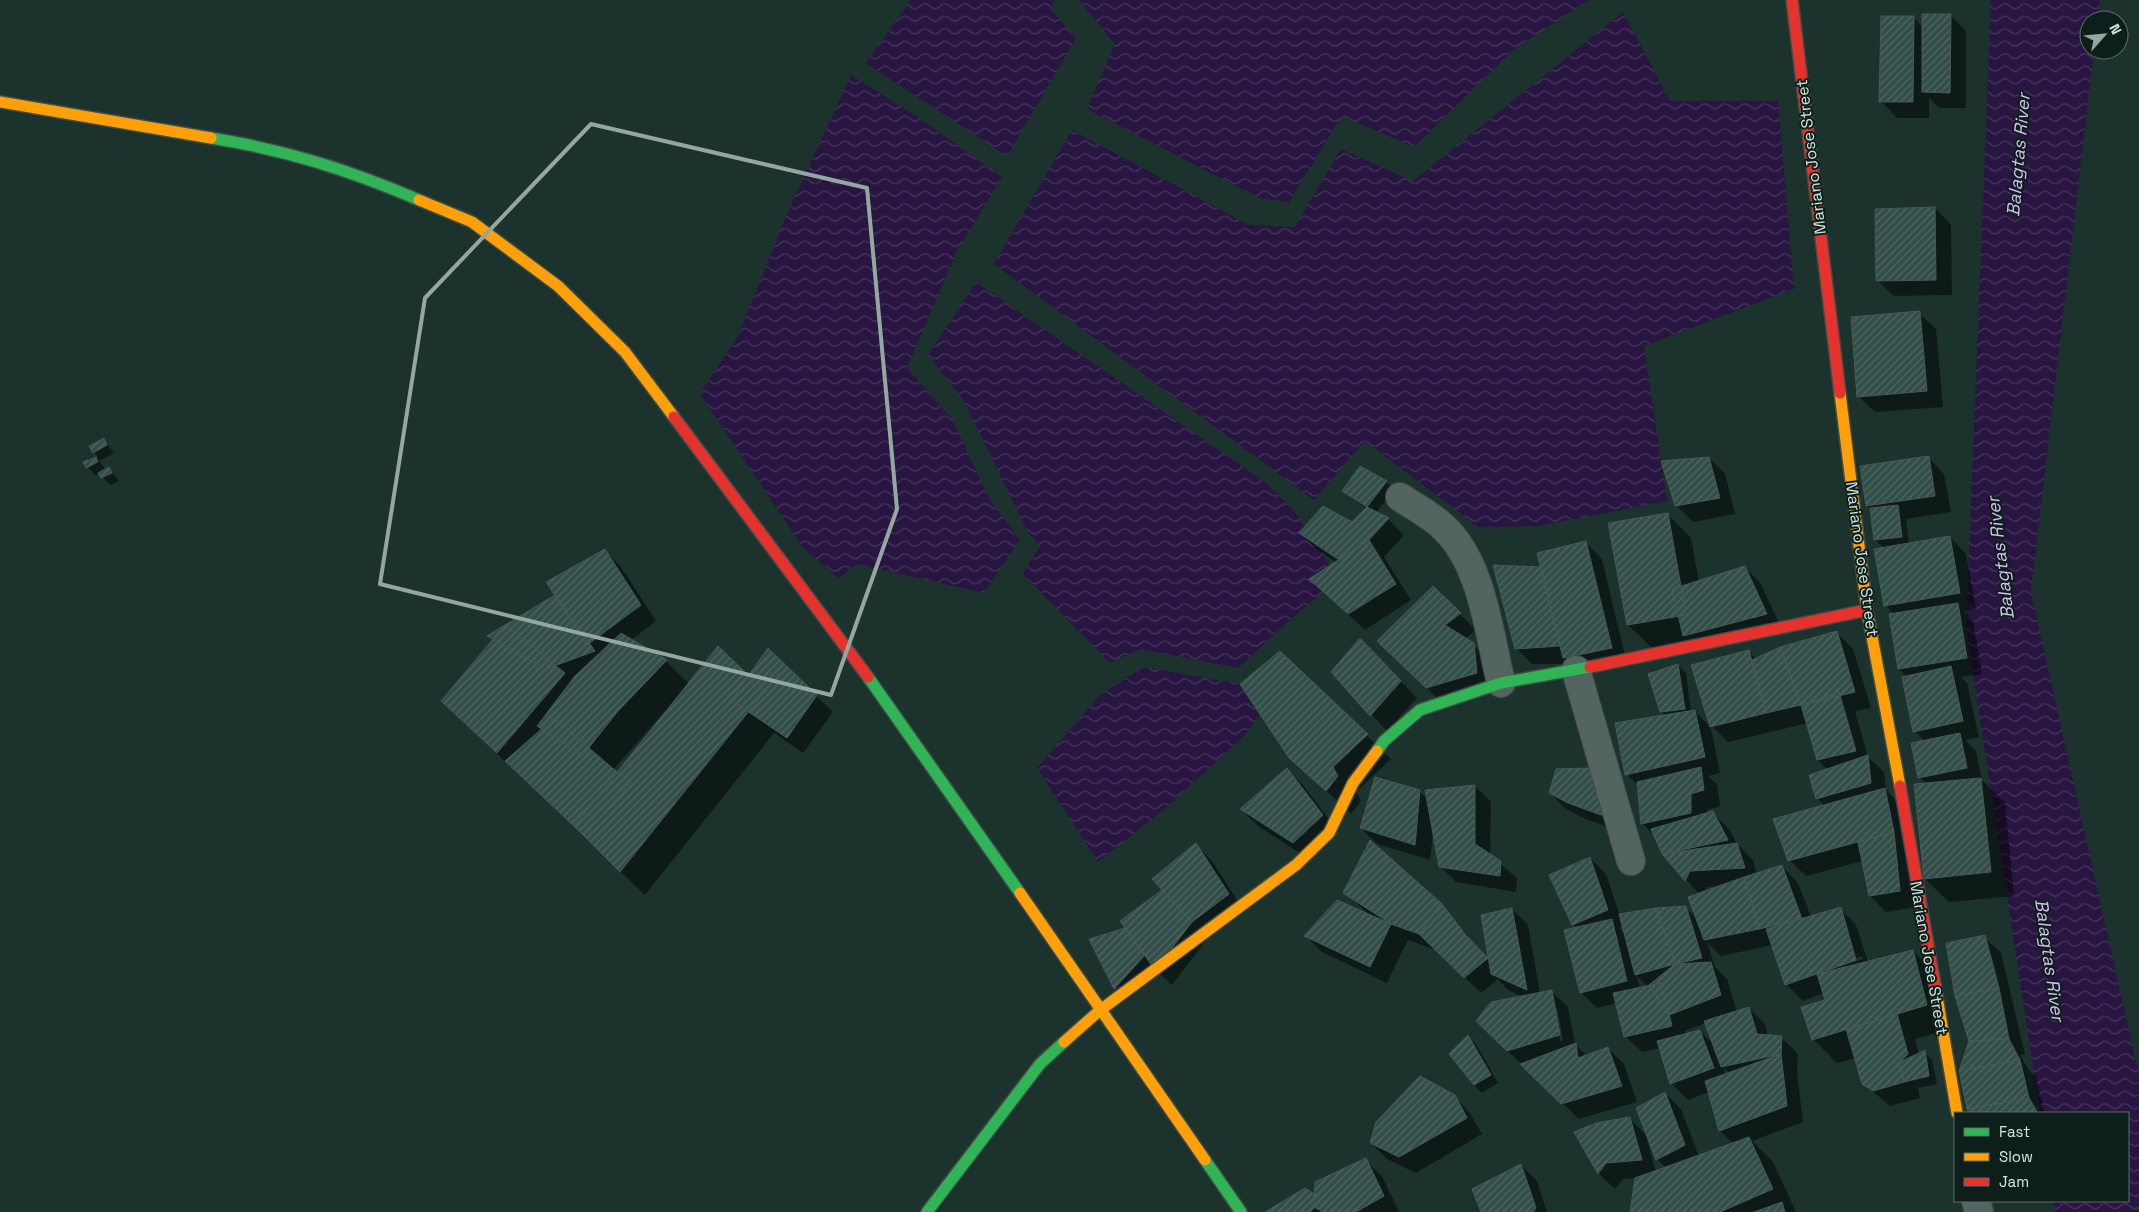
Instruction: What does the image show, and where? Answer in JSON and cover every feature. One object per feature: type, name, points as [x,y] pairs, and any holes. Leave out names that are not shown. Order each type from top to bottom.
[{"type":"street","name":"Mariano Jose Street","points":[[1792,0],[1867,610],[1883,688],[1957,1112]]},
{"type":"street","points":[[0,102],[267,147],[361,175],[472,222],[558,286],[625,352],[891,708],[1240,1212]]},
{"type":"street","points":[[1400,497],[1442,525],[1460,548],[1474,573],[1502,683]]},
{"type":"street","points":[[927,1212],[1040,1064],[1099,1011],[1296,865],[1329,833],[1353,783],[1384,741],[1420,710],[1502,683],[1576,670],[1867,610]]},
{"type":"street","points":[[1576,670],[1631,861]]},
{"type":"highlighted area","points":[[591,124],[867,188],[897,509],[831,695],[380,584],[425,298]]},
{"type":"water","points":[[911,0],[1054,0],[1051,10],[1076,38],[1007,156],[866,63]]},
{"type":"water","points":[[1079,0],[1589,0],[1513,50],[1414,147],[1342,116],[1289,202],[1259,198],[1087,109],[1115,44]]},
{"type":"water","name":"Balagtas River","points":[[1991,0],[2100,0],[2098,10],[2079,10],[2079,60],[2093,60],[2031,592],[2139,1076],[2139,1212],[2055,1212],[2054,1202],[2129,1202],[2129,1112],[2040,1112],[1966,628]]},
{"type":"water","points":[[1623,12],[1670,101],[1778,101],[1794,289],[1644,346],[1667,501],[1538,526],[1478,527],[1365,441],[1314,500],[994,264],[1072,130],[1249,225],[1295,227],[1341,149],[1413,181]]},
{"type":"water","points":[[851,75],[917,117],[1002,177],[957,251],[907,368],[952,419],[989,499],[1020,540],[984,593],[857,564],[839,578],[804,549],[700,394],[738,336],[790,207]]},
{"type":"water","points":[[976,282],[1265,482],[1294,511],[1340,580],[1300,611],[1238,668],[1141,649],[1110,663],[1023,574],[1040,546],[1028,532],[964,401],[928,355]]},
{"type":"water","points":[[1143,667],[1240,684],[1259,715],[1247,733],[1167,807],[1098,862],[1037,768],[1099,696]]},
{"type":"building","points":[[1922,14],[1951,14],[1950,93],[1922,92]]},
{"type":"building","points":[[1881,16],[1914,16],[1913,102],[1879,102]]},
{"type":"building","points":[[1935,207],[1936,280],[1876,281],[1875,209]]},
{"type":"building","points":[[1920,311],[1927,391],[1857,397],[1851,317]]},
{"type":"building","points":[[104,438],[107,445],[93,453],[89,446]]},
{"type":"building","points":[[1929,456],[1935,496],[1866,506],[1860,466]]},
{"type":"building","points":[[96,457],[98,462],[86,468],[83,462]]},
{"type":"building","points":[[1709,457],[1720,498],[1675,506],[1661,461]]},
{"type":"building","points":[[1360,466],[1387,481],[1367,507],[1342,491]]},
{"type":"building","points":[[109,467],[112,473],[101,478],[98,473]]},
{"type":"building","points":[[1898,505],[1902,537],[1874,540],[1870,508]]},
{"type":"building","points":[[1323,506],[1352,522],[1367,507],[1389,518],[1369,540],[1339,560],[1299,533]]},
{"type":"building","points":[[1668,513],[1686,615],[1627,625],[1608,523]]},
{"type":"building","points":[[1950,536],[1960,593],[1884,606],[1874,549]]},
{"type":"building","points":[[1369,540],[1396,584],[1348,614],[1309,579]]},
{"type":"building","points":[[1586,541],[1612,648],[1563,658],[1537,553]]},
{"type":"building","points":[[605,549],[641,605],[587,645],[546,582]]},
{"type":"building","points":[[1493,565],[1541,567],[1560,646],[1515,649]]},
{"type":"building","points":[[1745,566],[1767,614],[1683,636],[1672,589]]},
{"type":"building","points":[[1433,586],[1461,613],[1445,625],[1474,643],[1477,673],[1426,688],[1377,641]]},
{"type":"building","points":[[555,595],[595,651],[546,669],[487,636]]},
{"type":"building","points":[[1958,603],[1967,658],[1898,669],[1889,614]]},
{"type":"building","points":[[505,625],[565,673],[497,753],[441,701]]},
{"type":"building","points":[[1837,631],[1855,692],[1801,705],[1780,647]]},
{"type":"building","points":[[621,633],[667,660],[618,711],[583,755],[537,726],[575,676]]},
{"type":"building","points":[[1360,638],[1401,681],[1370,716],[1331,672]]},
{"type":"building","points":[[718,646],[765,691],[620,872],[574,826]]},
{"type":"building","points":[[1780,647],[1801,705],[1766,713],[1752,660]]},
{"type":"building","points":[[768,648],[817,695],[787,738],[731,700]]},
{"type":"building","points":[[1749,650],[1766,713],[1710,727],[1691,665]]},
{"type":"building","points":[[1280,651],[1368,734],[1333,767],[1338,776],[1326,791],[1289,758],[1240,684]]},
{"type":"building","points":[[1678,664],[1685,709],[1660,712],[1648,674]]},
{"type":"building","points":[[1951,666],[1963,721],[1913,732],[1902,677]]},
{"type":"building","points":[[1839,692],[1856,751],[1817,760],[1801,705]]},
{"type":"building","points":[[1695,710],[1705,757],[1625,775],[1615,723]]},
{"type":"building","points":[[554,718],[630,783],[584,836],[505,761]]},
{"type":"building","points":[[1960,733],[1967,768],[1918,778],[1911,743]]},
{"type":"building","points":[[1868,755],[1871,783],[1816,799],[1809,775]]},
{"type":"building","points":[[1701,767],[1704,790],[1691,794],[1691,813],[1641,824],[1637,782]]},
{"type":"building","points":[[1287,768],[1323,815],[1293,843],[1240,809]]},
{"type":"building","points":[[1590,768],[1604,816],[1568,803],[1549,793],[1556,769]]},
{"type":"building","points":[[1375,777],[1420,790],[1415,845],[1360,828]]},
{"type":"building","points":[[1981,778],[1991,872],[1924,879],[1914,784]]},
{"type":"building","points":[[1475,785],[1475,844],[1501,861],[1500,876],[1439,867],[1425,790]]},
{"type":"building","points":[[1885,788],[1894,832],[1788,861],[1773,819]]},
{"type":"building","points":[[1713,811],[1728,840],[1662,854],[1651,829]]},
{"type":"building","points":[[1894,832],[1900,891],[1869,896],[1858,842]]},
{"type":"building","points":[[1370,840],[1441,903],[1419,934],[1391,924],[1343,893]]},
{"type":"building","points":[[1196,843],[1229,894],[1192,922],[1152,879]]},
{"type":"building","points":[[1737,843],[1745,868],[1690,871],[1685,881],[1662,854]]},
{"type":"building","points":[[1590,857],[1608,910],[1572,925],[1549,875]]},
{"type":"building","points":[[1782,865],[1802,919],[1759,929],[1744,877]]},
{"type":"building","points":[[1744,877],[1759,929],[1704,940],[1688,897]]},
{"type":"building","points":[[1162,890],[1192,922],[1155,970],[1120,921]]},
{"type":"building","points":[[1337,900],[1391,924],[1370,967],[1304,936]]},
{"type":"building","points":[[1441,903],[1466,935],[1488,958],[1464,978],[1419,934]]},
{"type":"building","points":[[1686,906],[1702,958],[1675,964],[1656,908]]},
{"type":"building","points":[[1841,907],[1856,960],[1785,985],[1766,929]]},
{"type":"building","points":[[1512,908],[1527,990],[1491,974],[1481,915]]},
{"type":"building","points":[[1656,908],[1675,964],[1635,975],[1619,914]]},
{"type":"building","points":[[1612,919],[1627,981],[1580,993],[1564,930]]},
{"type":"building","points":[[1125,928],[1145,955],[1114,989],[1089,939]]},
{"type":"building","points":[[1985,935],[1999,988],[1955,996],[1946,943]]},
{"type":"building","points":[[1913,950],[1927,1005],[1812,1040],[1801,1007],[1825,1000],[1817,974]]},
{"type":"building","points":[[1711,962],[1721,995],[1669,1015],[1649,985],[1675,964]]},
{"type":"building","points":[[1661,983],[1672,1026],[1624,1037],[1613,993]]},
{"type":"building","points":[[1999,988],[2009,1039],[1969,1041],[1955,996]]},
{"type":"building","points":[[1552,990],[1560,1035],[1507,1051],[1476,1021],[1491,1002]]},
{"type":"building","points":[[1749,1007],[1757,1034],[1782,1036],[1781,1054],[1721,1067],[1704,1021]]},
{"type":"building","points":[[1897,1014],[1908,1054],[1900,1062],[1904,1082],[1873,1091],[1862,1084],[1846,1029]]},
{"type":"building","points":[[1700,1030],[1714,1068],[1670,1084],[1657,1041]]},
{"type":"building","points":[[1468,1035],[1491,1075],[1474,1085],[1449,1054]]},
{"type":"building","points":[[2009,1039],[2020,1060],[1959,1071],[1969,1041]]},
{"type":"building","points":[[1576,1043],[1578,1058],[1608,1047],[1622,1086],[1561,1104],[1520,1064]]},
{"type":"building","points":[[1925,1050],[1929,1076],[1904,1082],[1900,1062]]},
{"type":"building","points":[[1781,1054],[1787,1106],[1719,1131],[1705,1081]]},
{"type":"building","points":[[2020,1060],[2029,1098],[1967,1109],[1959,1071]]},
{"type":"building","points":[[1420,1076],[1455,1095],[1467,1118],[1399,1157],[1370,1143],[1376,1122]]},
{"type":"building","points":[[1665,1092],[1685,1145],[1656,1160],[1636,1108]]},
{"type":"building","points":[[2029,1098],[2037,1112],[1968,1112],[1967,1109]]},
{"type":"building","points":[[1630,1117],[1642,1160],[1606,1163],[1598,1174],[1574,1132],[1596,1123]]},
{"type":"building","points":[[1749,1137],[1773,1189],[1720,1212],[1630,1212],[1635,1178]]},
{"type":"building","points":[[1366,1158],[1384,1196],[1356,1212],[1323,1212],[1314,1207],[1315,1182]]},
{"type":"building","points":[[1521,1164],[1536,1208],[1533,1212],[1481,1212],[1472,1189]]},
{"type":"building","points":[[1305,1188],[1323,1200],[1310,1212],[1265,1212]]},
{"type":"building","points":[[1782,1202],[1785,1212],[1754,1212]]},
{"type":"traffic: fast","points":[[211,138],[317,162],[368,179],[419,200]]},
{"type":"traffic: fast","points":[[1377,751],[1384,741],[1420,710],[1501,683],[1590,667]]},
{"type":"traffic: fast","points":[[868,677],[1020,893]]},
{"type":"traffic: fast","points":[[927,1212],[1040,1064],[1064,1042]]},
{"type":"traffic: fast","points":[[1205,1160],[1241,1212]]},
{"type":"traffic: slow","points":[[0,102],[211,138]]},
{"type":"traffic: slow","points":[[419,200],[472,222],[558,286],[625,352],[674,417]]},
{"type":"traffic: slow","points":[[1840,393],[1867,610],[1900,786]]},
{"type":"traffic: slow","points":[[1064,1042],[1099,1011],[1296,865],[1329,833],[1353,783],[1377,751]]},
{"type":"traffic: slow","points":[[1020,893],[1205,1160]]},
{"type":"traffic: slow","points":[[1935,985],[1957,1112]]},
{"type":"traffic: jam","points":[[1792,0],[1840,393]]},
{"type":"traffic: jam","points":[[674,417],[868,677]]},
{"type":"traffic: jam","points":[[1590,667],[1867,610]]},
{"type":"traffic: jam","points":[[1900,786],[1935,985]]}]
